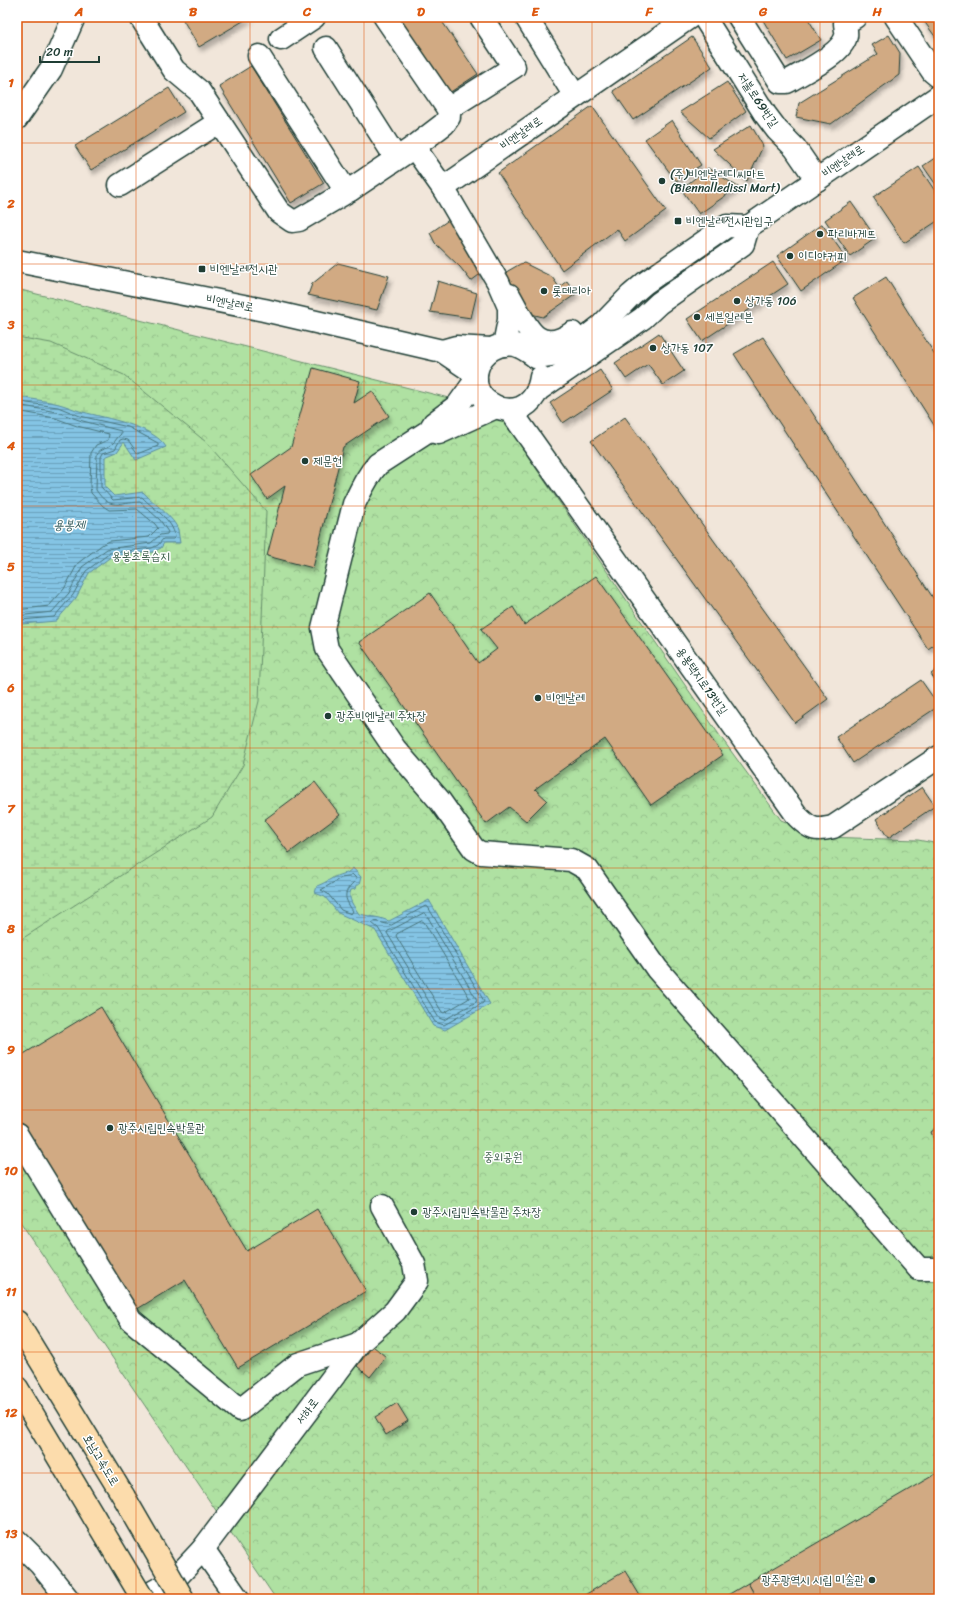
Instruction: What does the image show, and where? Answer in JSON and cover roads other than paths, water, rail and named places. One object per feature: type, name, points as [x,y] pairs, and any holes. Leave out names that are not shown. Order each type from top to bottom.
[{"type":"highway","name":"호남고속도로","points":[[17,1322],[124,1497],[183,1599]]},
{"type":"highway","points":[[17,1388],[143,1599]]},
{"type":"street","points":[[17,118],[51,69],[74,17]]},
{"type":"street","points":[[146,17],[142,19],[174,70],[199,91],[279,212],[292,221],[299,220],[350,190],[444,124],[449,117],[448,109],[385,17]]},
{"type":"street","points":[[281,39],[314,17]]},
{"type":"street","points":[[448,109],[514,67],[481,17]]},
{"type":"street","points":[[526,17],[575,96]]},
{"type":"street","name":"비엔날레로","points":[[443,188],[690,17]]},
{"type":"street","name":"저불로69번길","points":[[704,17],[765,114],[777,130],[794,148],[817,180]]},
{"type":"street","points":[[739,17],[780,82],[786,82],[832,55],[843,44],[847,35],[847,19]]},
{"type":"street","points":[[896,17],[933,72],[939,77]]},
{"type":"street","points":[[326,48],[405,152],[443,188],[498,282],[509,307],[509,320],[498,347],[485,354],[478,363],[476,377],[462,400],[434,423],[430,431],[383,460],[372,470],[362,487],[354,504],[323,628],[327,649],[395,749],[440,801],[474,849],[482,853],[571,860],[587,869],[656,969],[919,1269],[939,1269]]},
{"type":"street","points":[[259,56],[342,185],[350,190]]},
{"type":"street","name":"비엔날레로","points":[[536,357],[557,354],[575,346],[601,326],[631,295],[645,283],[817,180],[939,96]]},
{"type":"street","points":[[120,185],[219,122]]},
{"type":"street","points":[[498,282],[504,288],[524,322],[535,337],[544,341],[563,339],[600,314],[612,298],[625,285],[714,226],[739,227]]},
{"type":"street","points":[[650,291],[739,227]]},
{"type":"street","points":[[538,390],[643,318],[659,303],[743,244],[739,227]]},
{"type":"street","name":"비엔날레로","points":[[17,261],[264,310],[442,351]]},
{"type":"street","points":[[430,431],[439,433],[503,409],[520,408],[529,403],[536,395],[541,376],[524,322]]},
{"type":"street","points":[[442,351],[456,347],[498,347],[515,345],[526,349],[536,357]]},
{"type":"street","points":[[442,351],[476,377],[481,395],[489,404],[503,409]]},
{"type":"street","points":[[442,351],[444,362],[460,378],[464,386],[460,392],[462,400]]},
{"type":"street","name":"용봉택지로13번길","points":[[503,409],[798,817],[806,825],[819,830],[832,827],[939,757]]},
{"type":"street","points":[[17,1135],[131,1320],[240,1410],[298,1364],[358,1344]]},
{"type":"street","name":"서하로","points":[[140,1599],[173,1580],[203,1549],[358,1344],[395,1311],[417,1281],[414,1264],[382,1206]]},
{"type":"street","points":[[17,1541],[40,1564],[68,1599]]},
{"type":"street","points":[[203,1549],[238,1599]]},
{"type":"water","name":"용봉제","points":[[17,396],[54,403],[116,420],[140,428],[160,440],[166,447],[136,460],[124,442],[117,452],[105,457],[105,487],[114,496],[143,492],[173,520],[178,530],[180,543],[164,543],[161,548],[153,552],[112,556],[89,573],[76,598],[56,621],[22,624],[17,629]]},
{"type":"water","points":[[353,868],[361,877],[359,885],[356,885],[355,889],[351,890],[350,893],[352,902],[359,914],[389,921],[429,900],[490,1004],[445,1030],[433,1026],[375,930],[338,913],[325,897],[315,893],[317,886],[339,875],[347,873]]},
{"type":"place","name":"(주)비엔날레디씨마트 (Biennalledissi Mart)","points":[[662,181]]},
{"type":"place","name":"비엔날레전시관입구","points":[[678,221]]},
{"type":"place","name":"파리바게뜨","points":[[820,234]]},
{"type":"place","name":"이디야커피","points":[[790,256]]},
{"type":"place","name":"비엔날레전시관","points":[[202,269]]},
{"type":"place","name":"롯데리아","points":[[544,291]]},
{"type":"place","name":"상가동 106","points":[[737,301]]},
{"type":"place","name":"세븐일레븐","points":[[697,317]]},
{"type":"place","name":"상가동 107","points":[[653,348]]},
{"type":"place","name":"제문헌","points":[[305,461]]},
{"type":"place","name":"비엔날레","points":[[538,698]]},
{"type":"place","name":"광주비엔날레 주차장","points":[[328,716]]},
{"type":"place","name":"광주시립민속박물관","points":[[110,1128]]},
{"type":"place","name":"광주시립민속박물관 주차장","points":[[414,1212]]},
{"type":"place","name":"광주광역시 시립 미술관","points":[[872,1580]]},
{"type":"park label","name":"용봉초록습지","points":[[141,556]]},
{"type":"park label","name":"중외공원","points":[[503,1157]]}]
